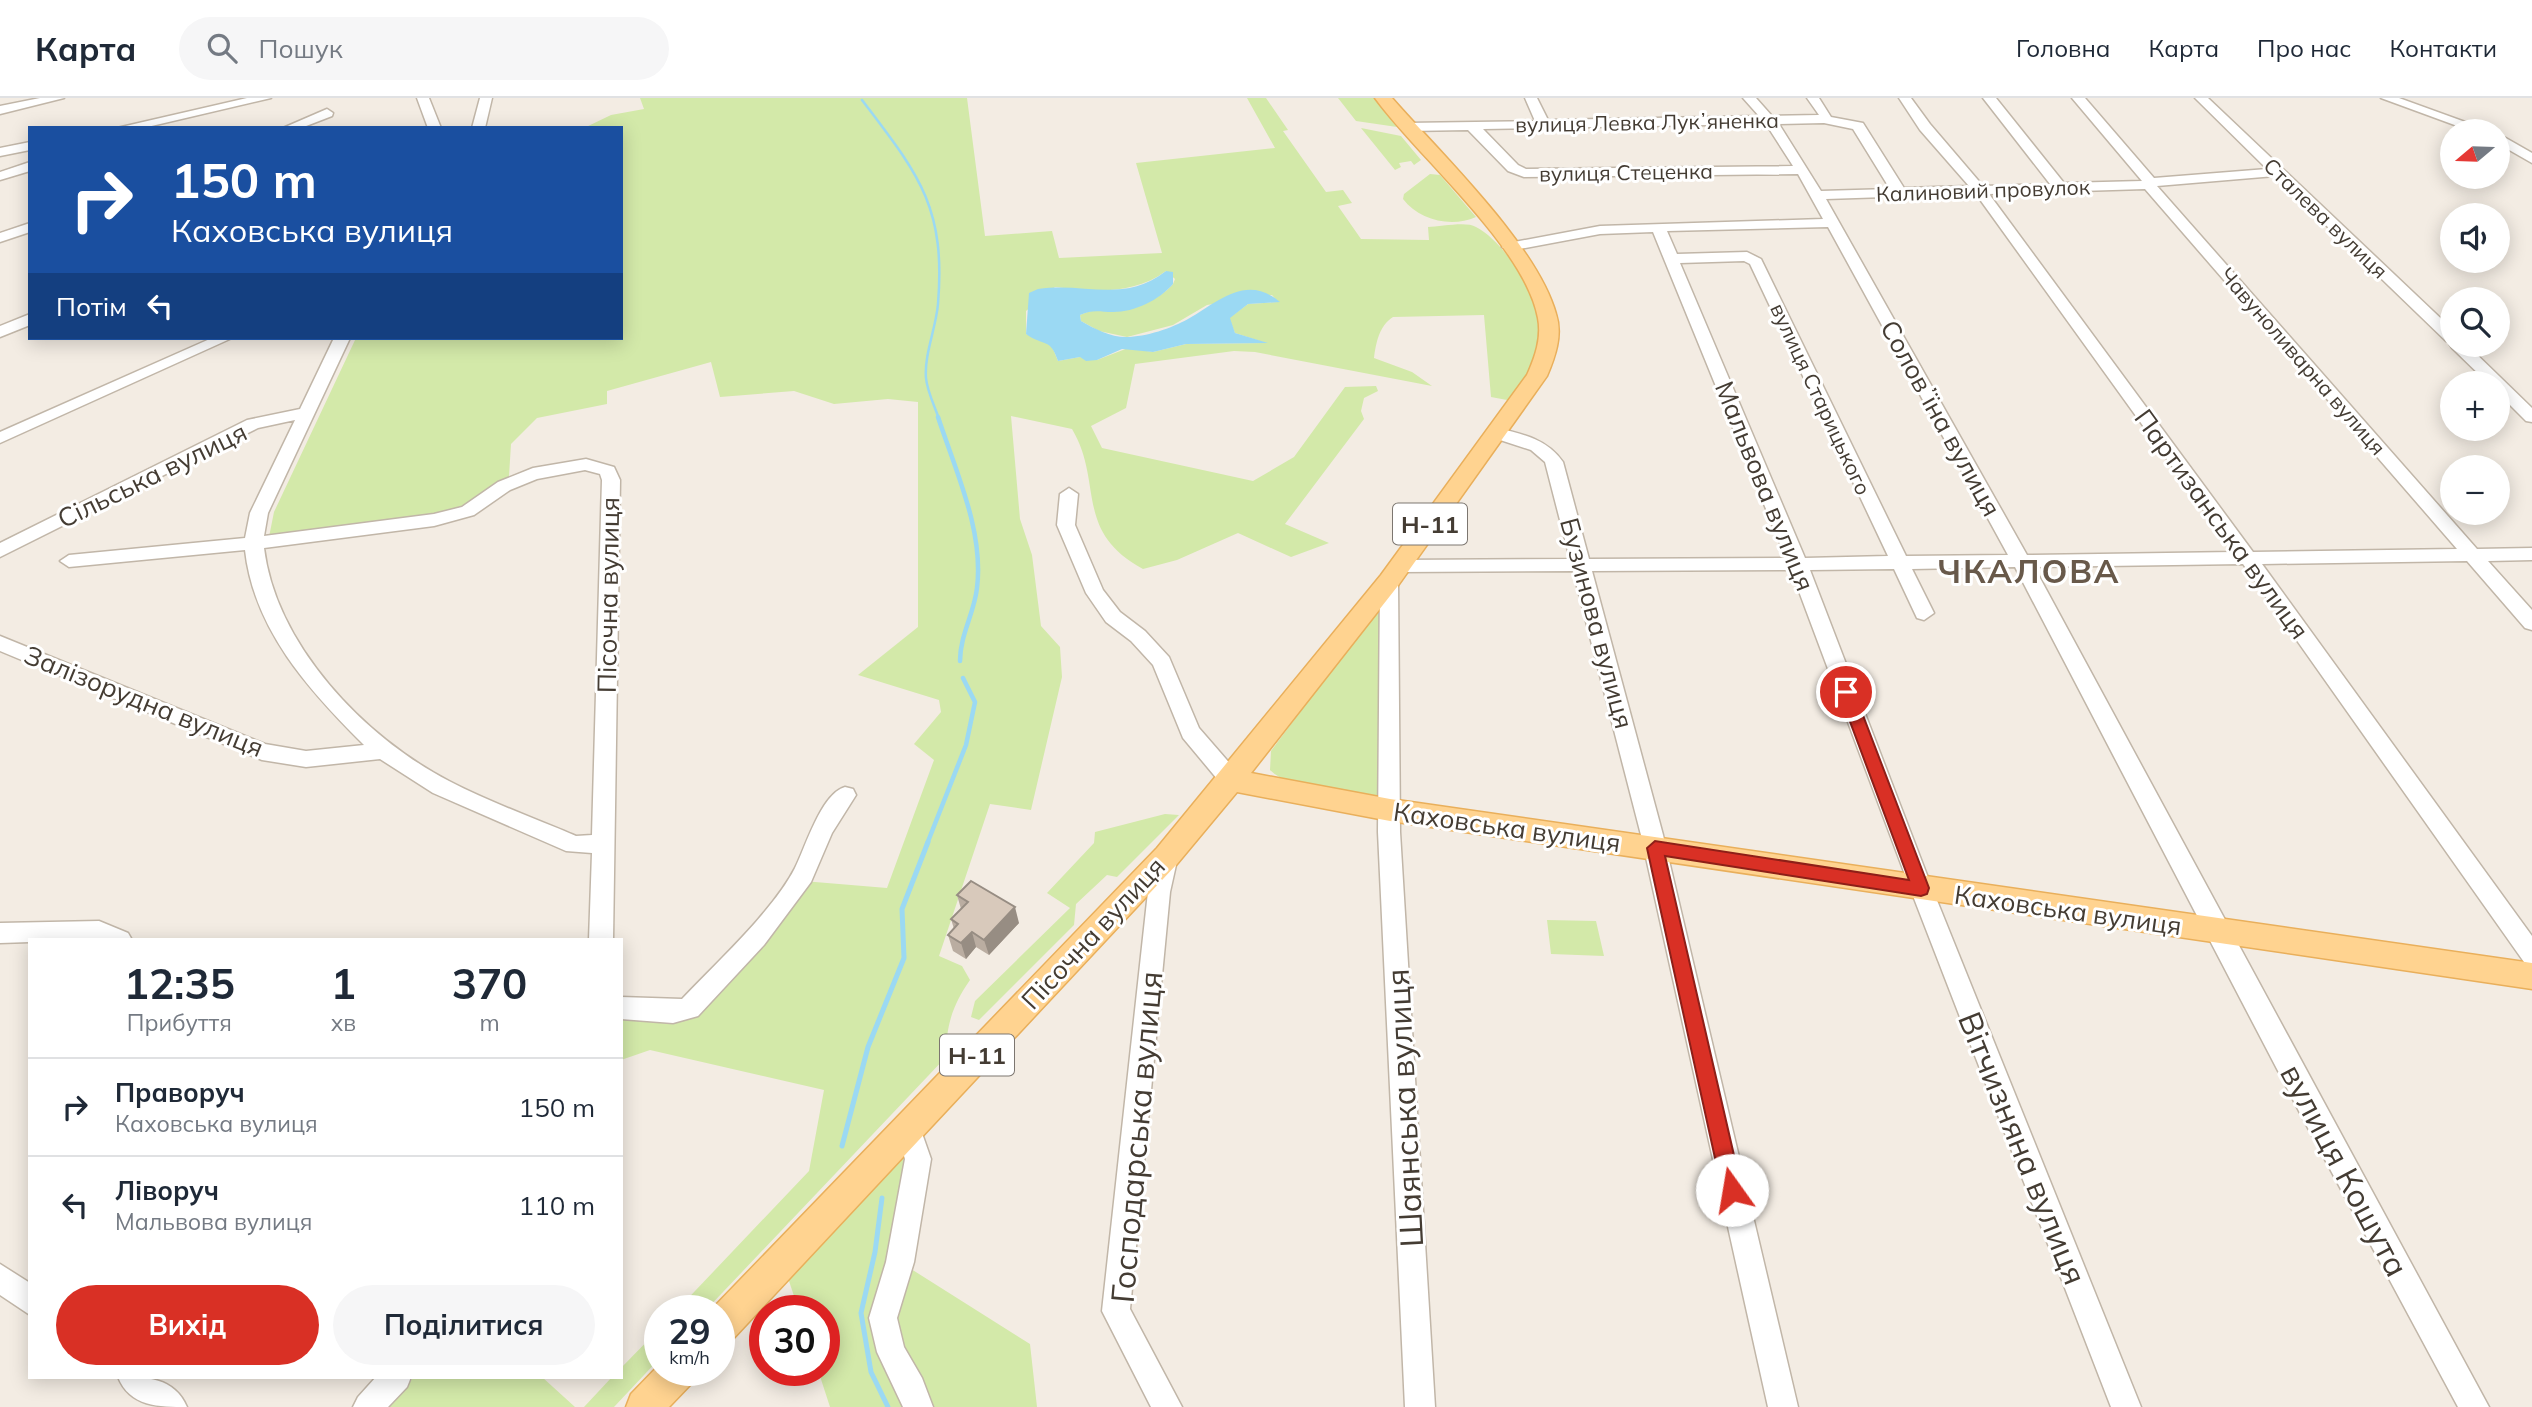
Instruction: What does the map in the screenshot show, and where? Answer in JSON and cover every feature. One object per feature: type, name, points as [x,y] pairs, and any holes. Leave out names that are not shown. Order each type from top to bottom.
[{"type":"main road","name":"Н-11","points":[[1383,98],[1509,247]]},
{"type":"main road","name":"Пісочна вулиця","points":[[735,1310],[1167,856],[1231,780],[1394,574],[1497,433],[1538,376],[1550,335],[1541,295],[1509,247]]},
{"type":"main road","name":"Каховська вулиця","points":[[1231,780],[1390,810],[2532,976]]},
{"type":"main road","points":[[644,1407],[664,1386]]},
{"type":"street","points":[[0,110],[58,98]]},
{"type":"street","points":[[135,126],[265,98]]},
{"type":"street","points":[[323,98],[330,126]]},
{"type":"street","points":[[423,98],[434,126]]},
{"type":"street","points":[[479,126],[486,98]]},
{"type":"street","points":[[1531,98],[1543,124]]},
{"type":"street","name":"Соловʼїна вулиця","points":[[1749,98],[1778,130],[1833,223],[2021,561],[2218,932]]},
{"type":"street","points":[[1813,98],[1825,115],[1824,119]]},
{"type":"street","name":"Партизанська вулиця","points":[[1905,98],[1925,127],[1979,188],[2532,955]]},
{"type":"street","points":[[1989,98],[2060,187]]},
{"type":"street","name":"Чавуноливарна вулиця","points":[[2078,98],[2532,623]]},
{"type":"street","name":"Сталева вулиця","points":[[2201,98],[2440,327]]},
{"type":"street","points":[[2387,98],[2448,119]]},
{"type":"street","points":[[294,126],[327,113]]},
{"type":"street","name":"вулиця Левка Лукʼяненка","points":[[1407,127],[1824,119],[1858,125],[1899,192]]},
{"type":"street","name":"вулиця Стеценка","points":[[1471,125],[1513,168],[1524,173],[1801,170]]},
{"type":"street","points":[[2510,145],[2532,159]]},
{"type":"street","points":[[0,152],[28,146]]},
{"type":"street","points":[[0,176],[28,167]]},
{"type":"street","name":"Калиновий провулок","points":[[1817,195],[2150,183],[2277,172]]},
{"type":"street","points":[[1509,247],[1590,231],[1833,223]]},
{"type":"street","name":"Мальвова вулиця","points":[[1658,227],[1798,565],[1921,888]]},
{"type":"street","points":[[0,238],[28,228]]},
{"type":"street","name":"вулиця Старицького","points":[[1673,259],[1746,256],[1756,262],[1924,613]]},
{"type":"street","points":[[0,332],[28,320]]},
{"type":"street","points":[[0,438],[220,340]]},
{"type":"street","points":[[341,340],[259,513],[254,543],[257,576],[269,610],[313,680],[383,751],[441,787],[574,845],[603,844]]},
{"type":"street","points":[[2470,357],[2532,417]]},
{"type":"street","name":"Сільська вулиця","points":[[0,551],[253,424],[307,412]]},
{"type":"street","name":"Бузинова вулиця","points":[[1497,433],[1550,454],[1584,566],[1655,848],[1783,1407]]},
{"type":"street","name":"Пісочна вулиця","points":[[69,561],[254,543],[455,516],[481,504],[504,486],[533,474],[586,464],[608,471],[611,480],[601,938]]},
{"type":"street","points":[[1069,494],[1066,525],[1070,540],[1095,593],[1113,617],[1138,636],[1162,662],[1190,732],[1231,780]]},
{"type":"street","points":[[1394,574],[1584,566],[2532,554]]},
{"type":"street","name":"Шаянська вулиця","points":[[1394,574],[1390,810],[1420,1407]]},
{"type":"street","name":"Залізорудна вулиця","points":[[0,643],[262,752],[306,759],[383,751]]},
{"type":"street","points":[[623,1008],[673,1012],[689,1008],[756,937],[803,875],[822,829],[845,795]]},
{"type":"street","name":"Господарська вулиця","points":[[1167,856],[1159,892],[1116,1311],[1167,1407]]},
{"type":"street","name":"Вітчизняна вулиця","points":[[1921,888],[2126,1407]]},
{"type":"street","points":[[0,933],[99,931],[115,938]]},
{"type":"street","name":"вулиця Кошута","points":[[2218,932],[2474,1407]]},
{"type":"street","points":[[908,1128],[918,1159],[900,1262],[883,1318],[891,1352],[912,1388],[918,1407]]},
{"type":"street","points":[[0,1278],[28,1299]]},
{"type":"street","points":[[135,1379],[172,1407]]},
{"type":"street","points":[[368,1407],[395,1379]]},
{"type":"green space","points":[[640,98],[967,98],[985,236],[1052,231],[1059,258],[1162,253],[1136,163],[1275,148],[1247,98],[1266,98],[1288,130],[1283,131],[1326,192],[1343,190],[1352,203],[1338,206],[1361,239],[1429,240],[1428,227],[1472,225],[1488,235],[1511,260],[1529,293],[1539,326],[1538,348],[1528,377],[1518,397],[1507,400],[1491,397],[1484,315],[1393,317],[1384,325],[1374,358],[1412,372],[1432,386],[1255,352],[1234,351],[1135,364],[1126,408],[1091,426],[1102,448],[1253,481],[1294,457],[1345,387],[1376,386],[1378,391],[1364,398],[1361,411],[1364,419],[1285,524],[1329,543],[1291,557],[1238,533],[1177,560],[1143,569],[1121,554],[1107,539],[1098,522],[1087,468],[1072,429],[1011,416],[1020,519],[1032,555],[1041,626],[1060,647],[1062,677],[1031,810],[990,804],[939,956],[962,966],[970,980],[951,1017],[946,1057],[720,1295],[691,1295],[809,1171],[824,1090],[650,1050],[623,1059],[623,1015],[695,1016],[803,881],[887,888],[934,760],[914,744],[941,712],[939,700],[858,675],[918,627],[918,402],[888,399],[834,404],[794,391],[720,397],[711,362],[607,391],[607,404],[537,418],[511,444],[509,476],[480,501],[452,514],[269,537],[274,512],[355,340],[623,340],[623,126],[588,126],[611,115],[644,109]],"holes":[[[1166,271],[1175,279],[1163,294],[1140,303],[1092,311],[1080,315],[1081,321],[1099,331],[1127,337],[1173,325],[1207,305],[1272,295],[1278,302],[1248,304],[1229,318],[1235,333],[1266,343],[1186,344],[1153,352],[1128,348],[1097,360],[1080,357],[1058,361],[1051,344],[1026,334],[1026,311],[1055,287],[1084,290],[1127,288],[1153,279]]]},
{"type":"green space","points":[[1338,98],[1375,98],[1397,127],[1356,121]]},
{"type":"green space","points":[[1361,128],[1401,136],[1421,160],[1414,165],[1411,161],[1399,163],[1401,167],[1395,170]]},
{"type":"green space","points":[[1430,174],[1440,175],[1476,217],[1446,222],[1427,217],[1410,206],[1403,199],[1404,194]]},
{"type":"green space","points":[[1382,602],[1379,796],[1321,789],[1279,777],[1270,770],[1271,751]]},
{"type":"green space","points":[[1165,814],[1179,815],[1117,877],[1107,875],[1076,904],[1074,925],[979,1020],[971,1017],[975,1001],[1070,908],[1047,893],[1094,843],[1095,832]]},
{"type":"green space","points":[[1547,920],[1596,921],[1604,956],[1551,954]]},
{"type":"green space","points":[[908,1128],[900,1262],[1030,1344],[1037,1407],[830,1407],[823,1386],[840,1386],[840,1295],[794,1295],[782,1260]]},
{"type":"green space","points":[[644,1344],[644,1375],[614,1407],[584,1407],[610,1379],[623,1379],[623,1366]]},
{"type":"green space","points":[[412,1379],[544,1379],[575,1407],[388,1407]]},
{"type":"water","points":[[1166,271],[1173,272],[1173,284],[1154,300],[1130,310],[1085,313],[1080,315],[1081,321],[1114,336],[1142,335],[1182,322],[1232,293],[1256,290],[1280,302],[1248,304],[1230,318],[1235,333],[1268,343],[1186,344],[1153,352],[1122,349],[1097,360],[1086,361],[1080,357],[1058,361],[1049,345],[1026,334],[1029,293],[1038,289],[1104,290],[1135,287]]},
{"type":"building","points":[[971,881],[1015,907],[984,940],[972,932],[961,943],[948,935],[958,924],[951,919],[968,902],[957,895]]},
{"type":"waterway","points":[[862,100],[913,171],[932,216],[939,270],[938,304],[926,378],[939,419]]},
{"type":"waterway","points":[[938,417],[967,502],[978,567],[977,588],[962,642],[960,661]]},
{"type":"waterway","points":[[927,844],[966,745],[975,702],[963,678]]},
{"type":"waterway","points":[[842,1146],[868,1047],[904,958],[902,909],[928,842]]},
{"type":"waterway","points":[[882,1198],[875,1252],[861,1313],[871,1372],[888,1407]]},
{"type":"district","name":"ЧКАЛОВА","points":[[2029,570]]},
{"type":"route","points":[[1732,1190],[1655,848],[1921,888],[1846,692]]}]
